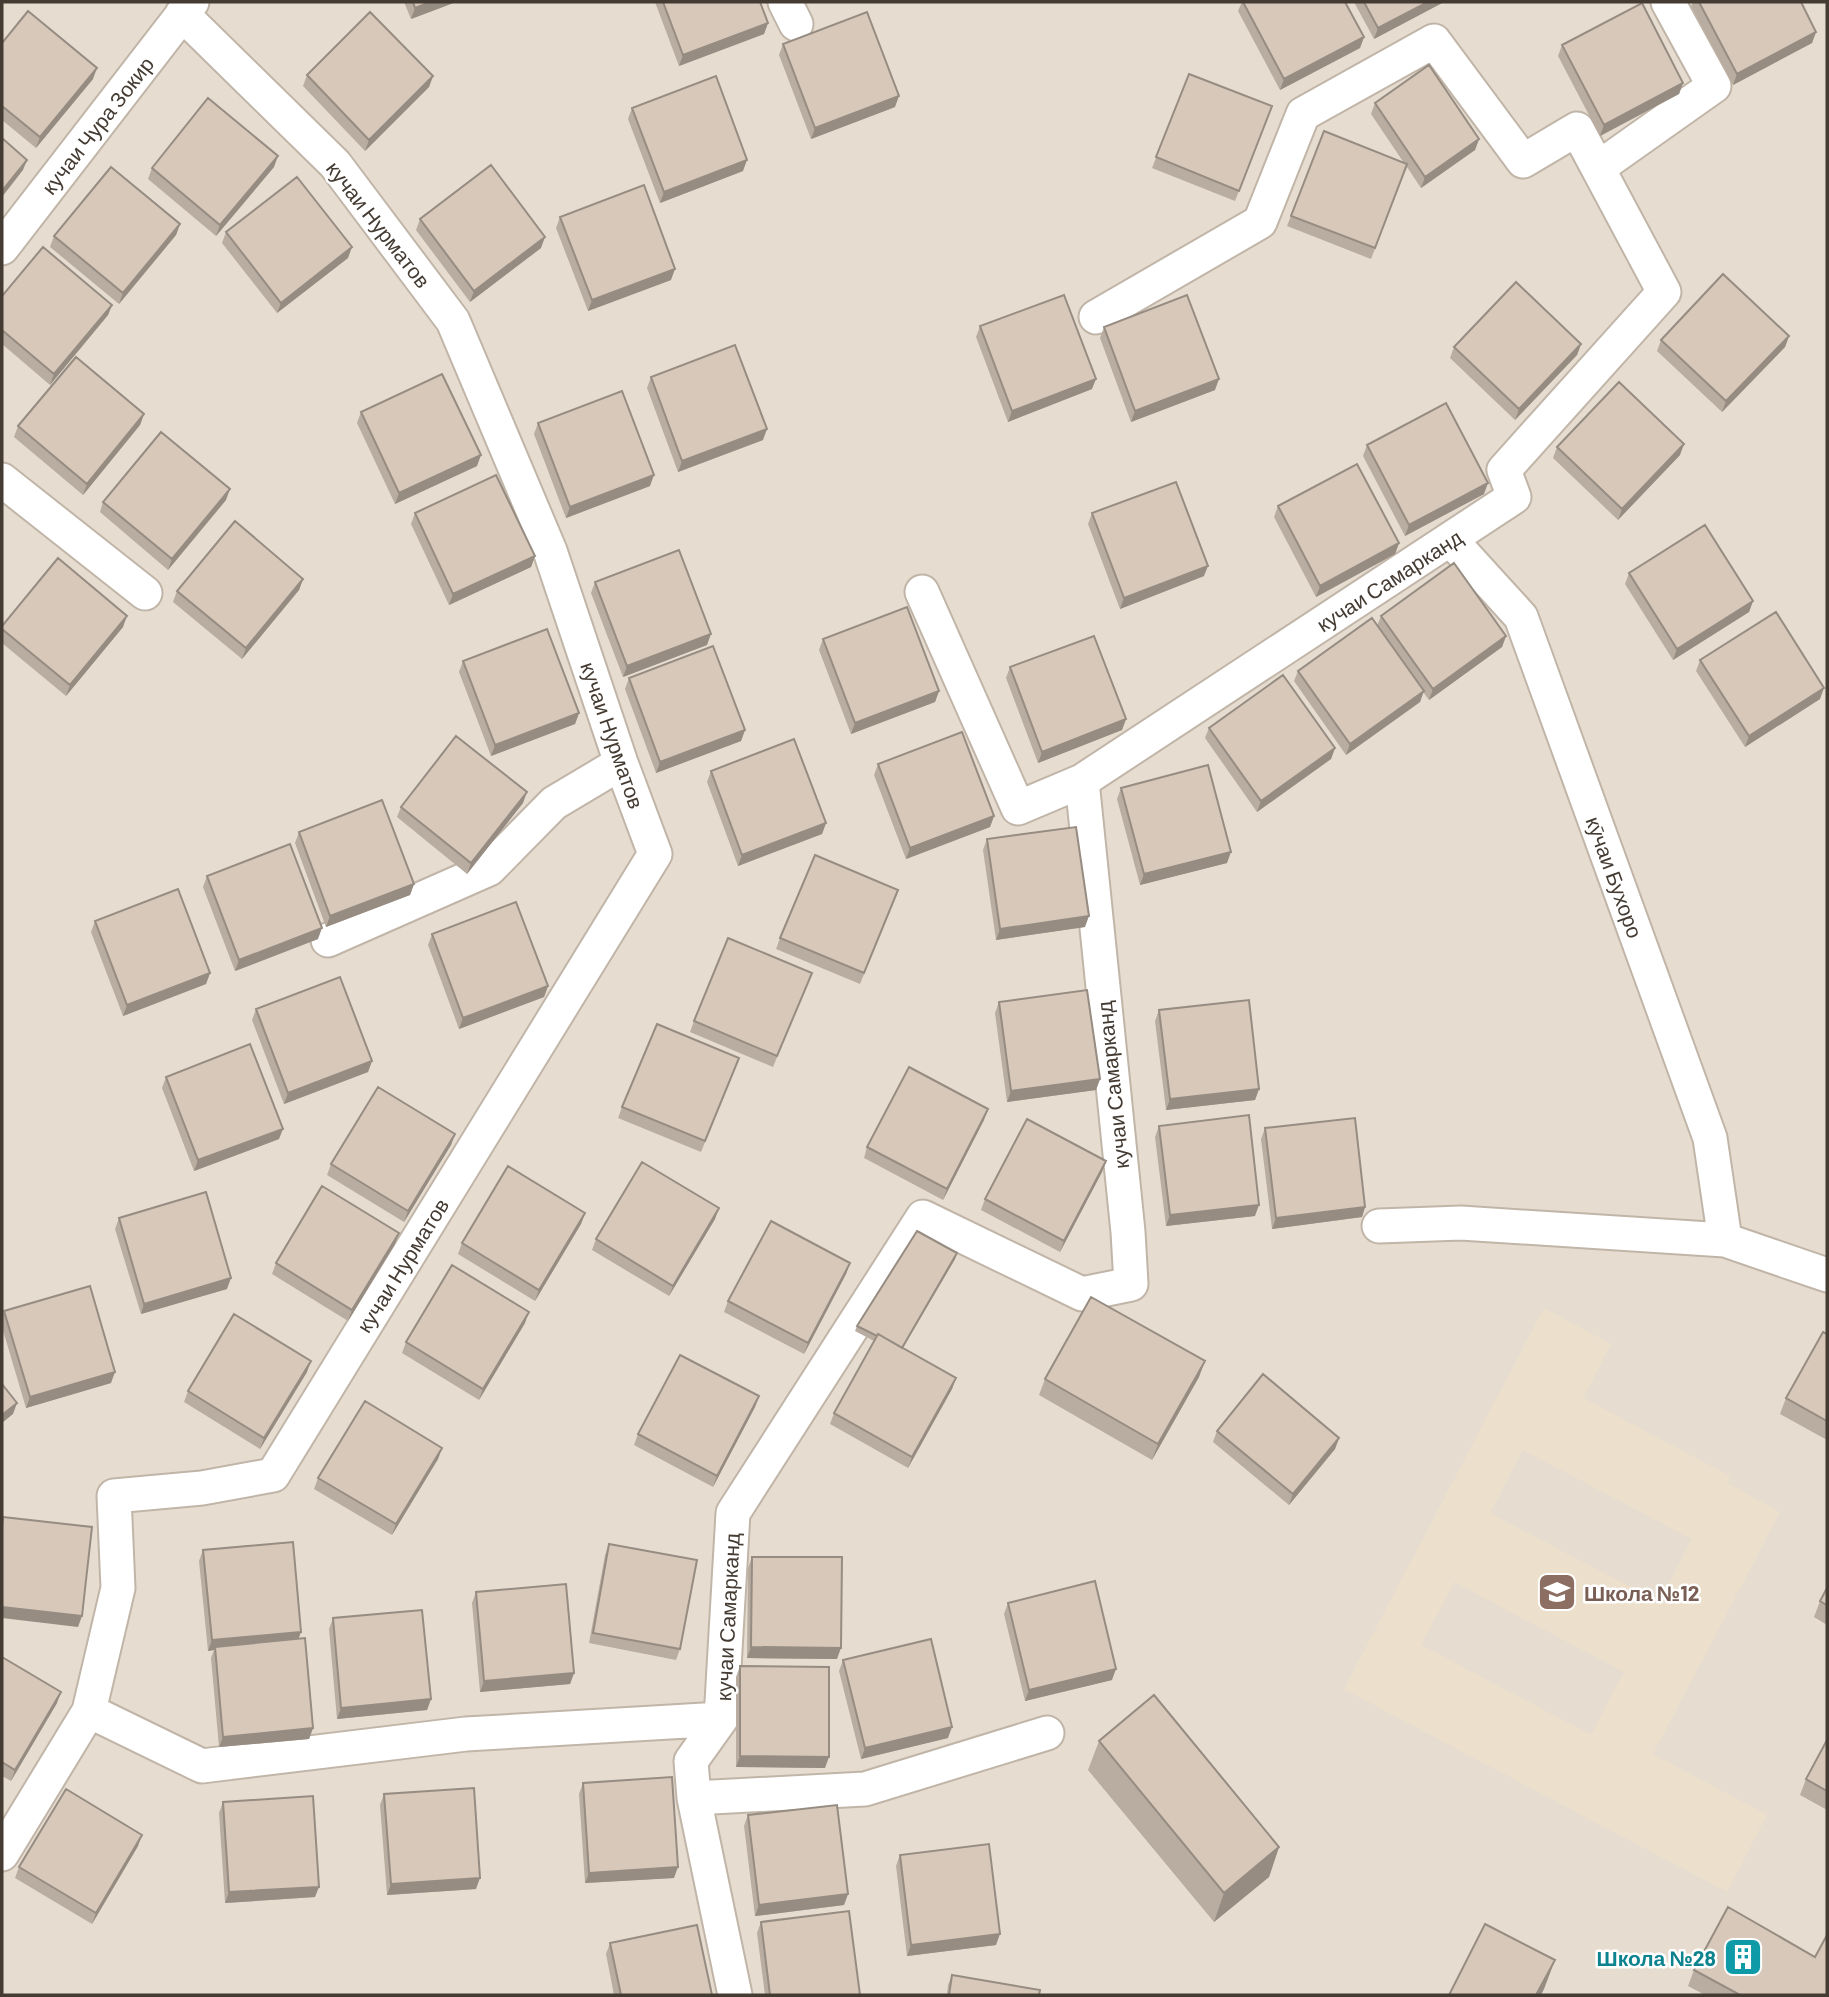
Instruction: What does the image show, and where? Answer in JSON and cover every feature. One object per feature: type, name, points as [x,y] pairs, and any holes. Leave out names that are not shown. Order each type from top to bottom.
[{"type":"street","points":[[1598,168],[1714,86],[1668,2]]},
{"type":"street","name":"кучаи Чура Зокир","points":[[2,248],[187,8]]},
{"type":"street","name":"кучаи Нурматов","points":[[89,1711],[118,1588],[114,1496],[202,1488],[274,1475],[655,854],[621,763],[550,551],[453,321],[335,164],[187,8]]},
{"type":"street","name":"кучаи Самарканд","points":[[735,1995],[694,1798],[691,1761],[721,1718],[733,1513],[923,1217],[1082,1294],[1131,1284],[1082,781],[1514,497],[1504,470],[1664,292],[1577,129],[1523,161],[1434,41],[1303,114],[1260,222],[1096,317]]},
{"type":"street","points":[[2,480],[145,593]]},
{"type":"street","name":"кӯчаи Бухоро","points":[[1450,540],[1521,617],[1710,1138],[1725,1240]]},
{"type":"street","points":[[922,592],[1018,808],[1082,781]]},
{"type":"street","points":[[328,940],[489,869],[554,803],[621,763]]},
{"type":"street","points":[[1379,1226],[1461,1223],[1725,1240],[1827,1275]]},
{"type":"street","points":[[2,1854],[89,1711],[202,1766],[466,1734],[721,1718]]},
{"type":"street","points":[[694,1798],[865,1789],[1047,1733]]},
{"type":"shaded area","points":[[2,2],[1827,2],[1827,1995],[2,1995]]},
{"type":"shaded area","name":"Школа №12","points":[[1544,1308],[1611,1344],[1583,1398],[1730,1476],[1727,1483],[1780,1512],[1653,1754],[1767,1815],[1727,1892],[1344,1689]],"holes":[[[1523,1450],[1692,1539],[1659,1602],[1490,1513]],[[1454,1582],[1624,1672],[1591,1735],[1421,1645]]]},
{"type":"building","points":[[413,2],[431,2],[415,8]]},
{"type":"building","points":[[663,2],[760,2],[768,23],[683,55]]},
{"type":"building","points":[[1243,2],[1345,2],[1364,37],[1284,79]]},
{"type":"building","points":[[1364,2],[1428,2],[1378,28]]},
{"type":"building","points":[[1699,2],[1801,2],[1816,32],[1737,74]]},
{"type":"building","points":[[1642,3],[1683,83],[1604,125],[1562,45]]},
{"type":"building","points":[[28,11],[97,68],[40,137],[2,106],[2,43]]},
{"type":"building","points":[[370,12],[433,76],[369,140],[307,75]]},
{"type":"building","points":[[867,12],[899,96],[815,128],[783,44]]},
{"type":"building","points":[[1429,65],[1479,139],[1425,177],[1375,103]]},
{"type":"building","points":[[1189,74],[1272,106],[1239,191],[1156,157]]},
{"type":"building","points":[[716,76],[747,160],[664,192],[632,108]]},
{"type":"building","points":[[208,98],[278,156],[220,225],[152,168]]},
{"type":"building","points":[[1324,131],[1407,164],[1375,248],[1291,216]]},
{"type":"building","points":[[2,138],[27,160],[2,191]]},
{"type":"building","points":[[491,165],[545,237],[474,291],[420,219]]},
{"type":"building","points":[[111,167],[180,224],[123,293],[54,236]]},
{"type":"building","points":[[297,177],[352,247],[281,303],[226,232]]},
{"type":"building","points":[[644,185],[675,269],[592,300],[560,217]]},
{"type":"building","points":[[43,247],[112,305],[54,374],[2,330],[2,296]]},
{"type":"building","points":[[1723,274],[1789,336],[1726,401],[1661,340]]},
{"type":"building","points":[[1516,282],[1581,344],[1519,409],[1454,347]]},
{"type":"building","points":[[1064,295],[1096,379],[1012,411],[980,326]]},
{"type":"building","points":[[1187,295],[1219,379],[1135,411],[1104,327]]},
{"type":"building","points":[[735,345],[767,429],[682,461],[651,377]]},
{"type":"building","points":[[76,357],[144,414],[87,484],[18,426]]},
{"type":"building","points":[[442,374],[481,455],[399,493],[361,412]]},
{"type":"building","points":[[1619,382],[1684,444],[1622,509],[1557,447]]},
{"type":"building","points":[[622,391],[654,475],[570,507],[538,423]]},
{"type":"building","points":[[1446,403],[1488,483],[1409,525],[1367,445]]},
{"type":"building","points":[[161,432],[230,489],[172,559],[103,502]]},
{"type":"building","points":[[1357,464],[1399,543],[1320,586],[1278,506]]},
{"type":"building","points":[[496,475],[535,556],[453,594],[415,513]]},
{"type":"building","points":[[1176,482],[1208,566],[1124,598],[1092,513]]},
{"type":"building","points":[[235,521],[303,579],[246,648],[177,591]]},
{"type":"building","points":[[1705,525],[1753,601],[1677,649],[1629,573]]},
{"type":"building","points":[[679,550],[711,634],[627,666],[595,582]]},
{"type":"building","points":[[58,558],[127,616],[70,685],[2,629]]},
{"type":"building","points":[[1454,563],[1506,636],[1433,689],[1381,616]]},
{"type":"building","points":[[907,607],[939,691],[855,723],[823,639]]},
{"type":"building","points":[[1776,612],[1824,688],[1749,736],[1700,660]]},
{"type":"building","points":[[1372,618],[1424,691],[1350,744],[1298,671]]},
{"type":"building","points":[[547,629],[579,713],[495,745],[463,661]]},
{"type":"building","points":[[1094,636],[1126,719],[1042,752],[1010,667]]},
{"type":"building","points":[[713,646],[745,730],[660,762],[629,678]]},
{"type":"building","points":[[1283,675],[1335,748],[1261,801],[1209,728]]},
{"type":"building","points":[[962,732],[994,816],[910,848],[878,764]]},
{"type":"building","points":[[456,736],[527,792],[471,863],[401,807]]},
{"type":"building","points":[[794,739],[826,823],[742,855],[711,771]]},
{"type":"building","points":[[1208,765],[1231,852],[1144,874],[1121,788]]},
{"type":"building","points":[[382,800],[414,884],[330,916],[299,832]]},
{"type":"building","points":[[1076,827],[1089,916],[1000,929],[987,839]]},
{"type":"building","points":[[290,844],[322,928],[239,960],[207,876]]},
{"type":"building","points":[[815,855],[898,890],[864,973],[780,938]]},
{"type":"building","points":[[178,889],[210,973],[127,1005],[95,921]]},
{"type":"building","points":[[516,902],[548,986],[463,1018],[432,934]]},
{"type":"building","points":[[728,938],[812,973],[777,1056],[694,1021]]},
{"type":"building","points":[[340,977],[372,1061],[288,1093],[256,1009]]},
{"type":"building","points":[[1087,990],[1100,1079],[1011,1091],[999,1002]]},
{"type":"building","points":[[1249,1000],[1259,1089],[1170,1099],[1159,1010]]},
{"type":"building","points":[[657,1024],[739,1058],[705,1141],[622,1107]]},
{"type":"building","points":[[250,1044],[283,1129],[198,1160],[166,1077]]},
{"type":"building","points":[[909,1067],[988,1109],[947,1189],[867,1147]]},
{"type":"building","points":[[378,1087],[455,1134],[408,1211],[331,1164]]},
{"type":"building","points":[[1249,1115],[1259,1205],[1170,1215],[1159,1126]]},
{"type":"building","points":[[1355,1118],[1365,1207],[1276,1218],[1265,1128]]},
{"type":"building","points":[[1027,1119],[1106,1161],[1064,1241],[985,1199]]},
{"type":"building","points":[[642,1162],[719,1208],[673,1286],[596,1239]]},
{"type":"building","points":[[508,1166],[585,1213],[539,1290],[462,1243]]},
{"type":"building","points":[[322,1186],[399,1233],[352,1310],[276,1263]]},
{"type":"building","points":[[206,1192],[231,1278],[144,1304],[119,1218]]},
{"type":"building","points":[[771,1221],[850,1263],[808,1343],[728,1301]]},
{"type":"building","points":[[917,1231],[957,1253],[902,1348],[857,1326]]},
{"type":"building","points":[[452,1265],[529,1312],[483,1389],[406,1342]]},
{"type":"building","points":[[90,1286],[115,1372],[30,1397],[4,1311]]},
{"type":"building","points":[[1091,1297],[1205,1361],[1158,1444],[1045,1379]]},
{"type":"building","points":[[234,1314],[311,1361],[264,1438],[188,1391]]},
{"type":"building","points":[[1823,1332],[1827,1334],[1827,1421],[1786,1398]]},
{"type":"building","points":[[878,1334],[956,1378],[912,1457],[834,1413]]},
{"type":"building","points":[[680,1355],[759,1396],[717,1476],[638,1434]]},
{"type":"building","points":[[1263,1374],[1339,1438],[1293,1494],[1217,1431]]},
{"type":"building","points":[[2,1384],[17,1403],[2,1415]]},
{"type":"building","points":[[365,1401],[442,1448],[396,1524],[318,1478]]},
{"type":"building","points":[[3,1517],[92,1527],[82,1616],[2,1607]]},
{"type":"building","points":[[293,1542],[301,1632],[212,1640],[203,1550]]},
{"type":"building","points":[[609,1544],[697,1560],[680,1649],[593,1633]]},
{"type":"building","points":[[752,1557],[842,1557],[841,1648],[751,1647]]},
{"type":"building","points":[[1095,1581],[1116,1669],[1029,1690],[1008,1603]]},
{"type":"building","points":[[566,1584],[574,1673],[484,1681],[476,1592]]},
{"type":"building","points":[[1827,1588],[1827,1605],[1820,1601]]},
{"type":"building","points":[[422,1610],[431,1699],[341,1708],[333,1618]]},
{"type":"building","points":[[305,1638],[313,1728],[223,1737],[215,1647]]},
{"type":"building","points":[[931,1639],[952,1727],[865,1748],[843,1660]]},
{"type":"building","points":[[2,1657],[61,1692],[15,1770],[2,1762]]},
{"type":"building","points":[[740,1666],[829,1667],[829,1757],[740,1756]]},
{"type":"building","points":[[1154,1695],[1279,1847],[1224,1893],[1099,1741]]},
{"type":"building","points":[[1827,1740],[1827,1791],[1806,1779]]},
{"type":"building","points":[[672,1777],[678,1867],[589,1873],[583,1783]]},
{"type":"building","points":[[474,1788],[480,1878],[391,1884],[384,1794]]},
{"type":"building","points":[[66,1789],[142,1835],[96,1913],[19,1867]]},
{"type":"building","points":[[313,1796],[319,1887],[229,1892],[223,1802]]},
{"type":"building","points":[[837,1805],[848,1894],[759,1905],[748,1815]]},
{"type":"building","points":[[989,1844],[1000,1934],[911,1945],[900,1855]]},
{"type":"building","name":"Школа №28","points":[[1728,1907],[1815,1957],[1827,1935],[1827,1995],[1740,1995],[1694,1970]]},
{"type":"building","points":[[849,1911],[860,1995],[770,1995],[761,1922]]},
{"type":"building","points":[[1485,1924],[1555,1960],[1536,1995],[1449,1995]]},
{"type":"building","points":[[697,1925],[712,1995],[621,1995],[610,1943]]},
{"type":"building","points":[[952,1975],[1040,1990],[1039,1995],[949,1995]]},
{"type":"place","name":"Школа №12","points":[[1557,1592]]},
{"type":"place","name":"Школа №28","points":[[1743,1957]]}]
